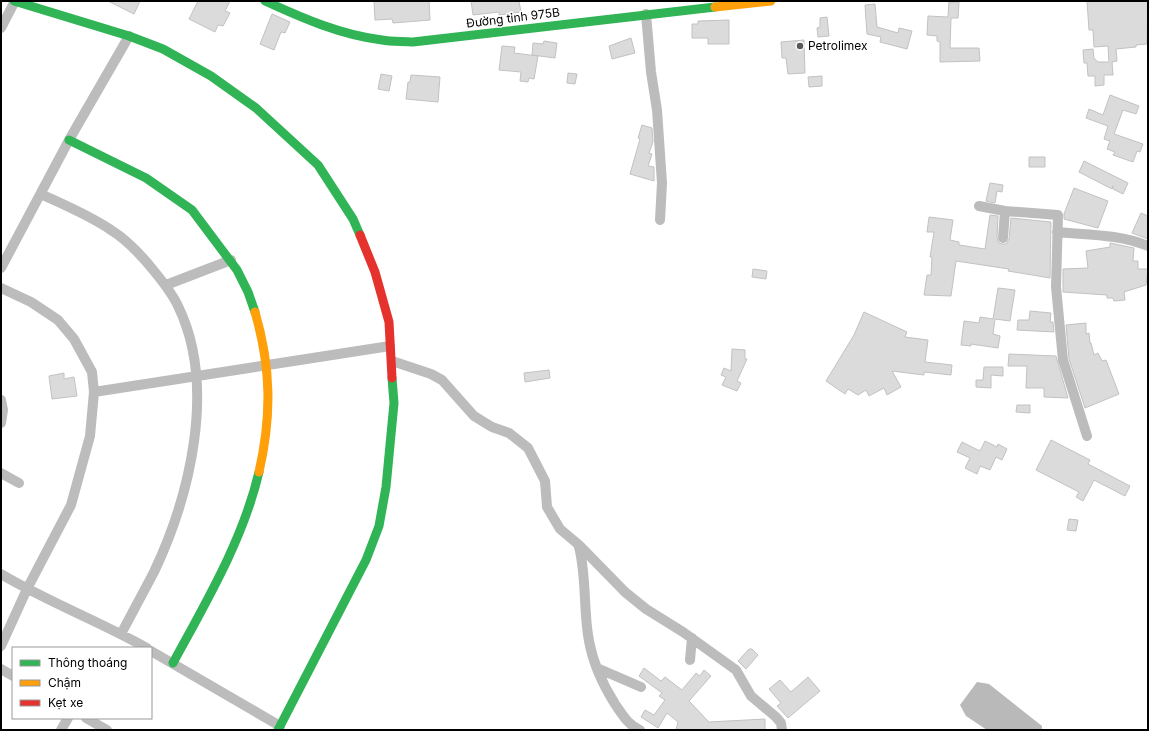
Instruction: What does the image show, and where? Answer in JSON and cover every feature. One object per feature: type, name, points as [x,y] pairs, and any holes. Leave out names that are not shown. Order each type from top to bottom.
[{"type":"street","points":[[1,28],[15,1],[129,36],[163,49],[211,76],[256,108],[295,142],[318,165],[353,219],[376,272],[389,322],[394,404],[391,449],[379,526],[366,560],[279,728],[152,651]]},
{"type":"street","name":"Đường tỉnh 975B","points":[[265,1],[304,19],[352,35],[380,40],[413,42],[646,14],[771,1]]},
{"type":"street","points":[[646,14],[651,72],[657,110],[662,183],[660,220]]},
{"type":"street","points":[[1,268],[69,140],[129,36]]},
{"type":"street","points":[[69,140],[121,164],[172,194],[190,208],[231,260],[246,283],[256,312],[266,366],[269,414],[263,454],[255,489],[218,581],[173,663]]},
{"type":"street","points":[[41,194],[112,230],[142,257],[166,286],[178,306],[192,351],[196,376],[197,424],[191,461],[182,496],[154,571],[121,634]]},
{"type":"street","points":[[979,206],[1005,211],[1058,215],[1056,287],[1063,360],[1087,436]]},
{"type":"street","points":[[1003,238],[1005,211]]},
{"type":"street","points":[[1057,232],[1113,237],[1136,241],[1147,245]]},
{"type":"street","points":[[166,286],[231,260]]},
{"type":"street","points":[[1,288],[31,302],[58,320],[74,339],[92,372],[94,392],[90,436],[71,505],[27,590],[1,646]]},
{"type":"street","points":[[94,392],[390,346]]},
{"type":"street","points":[[392,361],[431,374],[442,380],[474,416],[492,427],[509,433],[528,448],[545,481],[547,508],[560,529],[579,545],[625,592],[646,609],[692,638],[736,670],[751,696],[776,717],[781,723],[782,730]]},
{"type":"street","points":[[1,400],[3,410],[1,424]]},
{"type":"street","points":[[1,473],[19,483]]},
{"type":"street","points":[[579,545],[584,574],[589,640],[597,668],[623,716],[631,726],[640,730]]},
{"type":"street","points":[[1,574],[27,590],[121,634],[144,647]]},
{"type":"street","points":[[690,660],[692,638]]},
{"type":"street","points":[[597,668],[641,687]]},
{"type":"street","points":[[1,669],[12,675]]},
{"type":"street","points":[[61,730],[67,719]]},
{"type":"street","points":[[88,719],[107,730]]},
{"type":"shaded area","points":[[977,682],[989,684],[1042,726],[1042,730],[987,730],[966,716],[960,705]]},
{"type":"building","points":[[108,1],[140,1],[134,14]]},
{"type":"building","points":[[198,1],[230,1],[225,11],[230,13],[223,26],[218,25],[215,32],[189,19]]},
{"type":"building","points":[[374,1],[429,1],[430,20],[393,23],[392,19],[375,20]]},
{"type":"building","points":[[471,1],[519,1],[521,12],[499,15],[499,12],[473,15]]},
{"type":"building","points":[[1087,1],[1148,1],[1147,44],[1136,45],[1136,47],[1116,49],[1117,61],[1112,62],[1113,75],[1104,75],[1104,85],[1095,86],[1095,76],[1088,76],[1087,63],[1084,63],[1083,50],[1093,49],[1094,58],[1098,62],[1109,62],[1108,46],[1094,47],[1093,30],[1089,30]]},
{"type":"building","points":[[949,2],[959,2],[958,18],[951,18],[950,48],[979,48],[980,61],[940,62],[940,42],[937,41],[937,36],[927,35],[928,16],[948,17]]},
{"type":"building","points":[[875,4],[877,27],[898,33],[899,28],[912,31],[907,49],[880,42],[881,37],[867,34],[865,5]]},
{"type":"building","points":[[272,14],[290,22],[285,33],[281,32],[274,50],[260,44]]},
{"type":"building","points":[[827,17],[829,36],[818,37],[817,28],[820,27],[820,18]]},
{"type":"building","points":[[729,20],[729,44],[708,44],[708,38],[692,38],[692,24],[698,24],[698,21]]},
{"type":"building","points":[[631,38],[635,53],[612,59],[609,46]]},
{"type":"building","points":[[804,40],[805,73],[788,74],[786,58],[782,58],[781,42]]},
{"type":"building","points":[[544,41],[557,43],[555,58],[532,55],[533,43],[543,44]]},
{"type":"building","points":[[502,46],[515,47],[514,53],[538,56],[534,79],[529,78],[528,82],[520,81],[521,72],[499,70]]},
{"type":"building","points":[[568,73],[577,74],[575,84],[567,83]]},
{"type":"building","points":[[381,74],[392,76],[389,91],[378,89]]},
{"type":"building","points":[[411,75],[440,77],[438,102],[406,99],[408,82],[410,82]]},
{"type":"building","points":[[822,76],[822,86],[809,87],[808,77]]},
{"type":"building","points":[[1110,95],[1139,106],[1136,114],[1123,110],[1114,134],[1143,144],[1140,152],[1137,151],[1133,162],[1113,155],[1115,152],[1107,149],[1110,141],[1104,139],[1108,126],[1086,118],[1089,109],[1103,115]]},
{"type":"building","points":[[642,125],[652,128],[653,142],[649,153],[652,154],[648,166],[654,167],[654,181],[630,174],[640,139],[638,138]]},
{"type":"building","points":[[1029,157],[1045,157],[1045,167],[1029,167]]},
{"type":"building","points":[[1084,161],[1128,183],[1123,194],[1113,189],[1113,186],[1112,189],[1079,172]]},
{"type":"building","points":[[990,183],[1003,185],[1002,192],[997,191],[995,203],[986,201]]},
{"type":"building","points":[[1074,188],[1108,201],[1098,228],[1064,219],[1064,214]]},
{"type":"building","points":[[1141,213],[1148,216],[1148,239],[1132,233]]},
{"type":"building","points":[[990,215],[998,216],[997,238],[999,243],[1002,244],[1006,244],[1009,239],[1011,218],[1051,222],[1050,278],[1008,271],[1009,269],[956,261],[951,296],[924,295],[927,275],[931,275],[932,257],[930,257],[934,232],[927,232],[929,217],[953,220],[950,240],[959,242],[959,245],[985,249]]},
{"type":"building","points":[[1110,243],[1134,248],[1133,261],[1138,261],[1138,269],[1148,269],[1146,285],[1124,292],[1125,300],[1114,301],[1113,298],[1107,298],[1107,295],[1063,292],[1063,269],[1088,268],[1086,251],[1110,247]]},
{"type":"building","points":[[753,269],[767,271],[766,279],[752,277]]},
{"type":"building","points":[[998,288],[1015,290],[1010,321],[995,319],[993,334],[1000,336],[998,348],[971,344],[971,346],[961,345],[964,321],[979,323],[980,317],[993,319]]},
{"type":"building","points":[[1030,311],[1051,313],[1050,322],[1053,322],[1054,332],[1017,330],[1018,320],[1029,320]]},
{"type":"building","points":[[864,312],[907,332],[905,337],[928,340],[925,362],[952,365],[951,375],[924,372],[924,375],[892,371],[901,387],[887,395],[884,388],[869,396],[866,390],[858,395],[848,389],[845,394],[826,381],[854,335]]},
{"type":"building","points":[[1086,323],[1086,334],[1089,333],[1090,343],[1094,355],[1098,353],[1102,361],[1106,360],[1119,394],[1085,408],[1069,359],[1066,325]]},
{"type":"building","points":[[732,349],[745,350],[745,359],[747,359],[737,381],[741,383],[737,391],[722,385],[726,377],[721,375],[724,368],[731,371]]},
{"type":"building","points":[[1009,354],[1056,356],[1068,398],[1044,397],[1044,388],[1026,388],[1027,366],[1008,366]]},
{"type":"building","points":[[984,367],[1003,367],[1003,376],[991,375],[991,388],[976,387],[976,380],[983,380]]},
{"type":"building","points":[[549,370],[550,378],[525,382],[524,373]]},
{"type":"building","points":[[64,373],[64,379],[74,377],[77,396],[52,399],[49,376]]},
{"type":"building","points":[[1017,405],[1030,405],[1030,413],[1016,412]]},
{"type":"building","points":[[1051,440],[1090,460],[1088,464],[1130,486],[1125,496],[1094,480],[1083,501],[1076,497],[1079,492],[1036,470]]},
{"type":"building","points":[[985,441],[997,447],[998,444],[1007,449],[1002,460],[996,457],[990,470],[980,466],[977,474],[965,468],[970,458],[957,452],[962,442],[980,451]]},
{"type":"building","points":[[1069,519],[1078,520],[1076,531],[1067,530]]},
{"type":"building","points":[[749,649],[752,649],[758,655],[746,669],[738,661]]},
{"type":"building","points":[[644,668],[661,681],[665,677],[682,690],[696,673],[700,676],[704,670],[711,676],[689,701],[709,722],[765,719],[765,730],[676,730],[678,722],[667,713],[658,728],[641,717],[645,710],[654,715],[665,700],[659,696],[662,693],[639,676]]},
{"type":"building","points":[[808,677],[820,691],[788,718],[777,706],[781,703],[769,689],[780,680],[791,692]]},
{"type":"traffic: fast","points":[[14,1],[129,36],[163,49],[211,76],[256,108],[318,165],[353,219],[360,235]]},
{"type":"traffic: fast","points":[[265,1],[337,30],[367,38],[386,41],[413,42],[715,7]]},
{"type":"traffic: fast","points":[[69,140],[146,178],[192,210],[237,270],[248,292],[255,312]]},
{"type":"traffic: fast","points":[[278,730],[366,560],[379,526],[386,487],[394,403],[392,378]]},
{"type":"traffic: fast","points":[[173,663],[210,594],[233,546],[252,497],[259,472]]},
{"type":"traffic: slow","points":[[715,7],[771,1]]},
{"type":"traffic: slow","points":[[255,312],[264,352],[268,391],[266,431],[259,472]]},
{"type":"traffic: jam","points":[[360,235],[375,272],[389,322],[392,378]]},
{"type":"place","name":"Petrolimex","points":[[800,46]]}]
